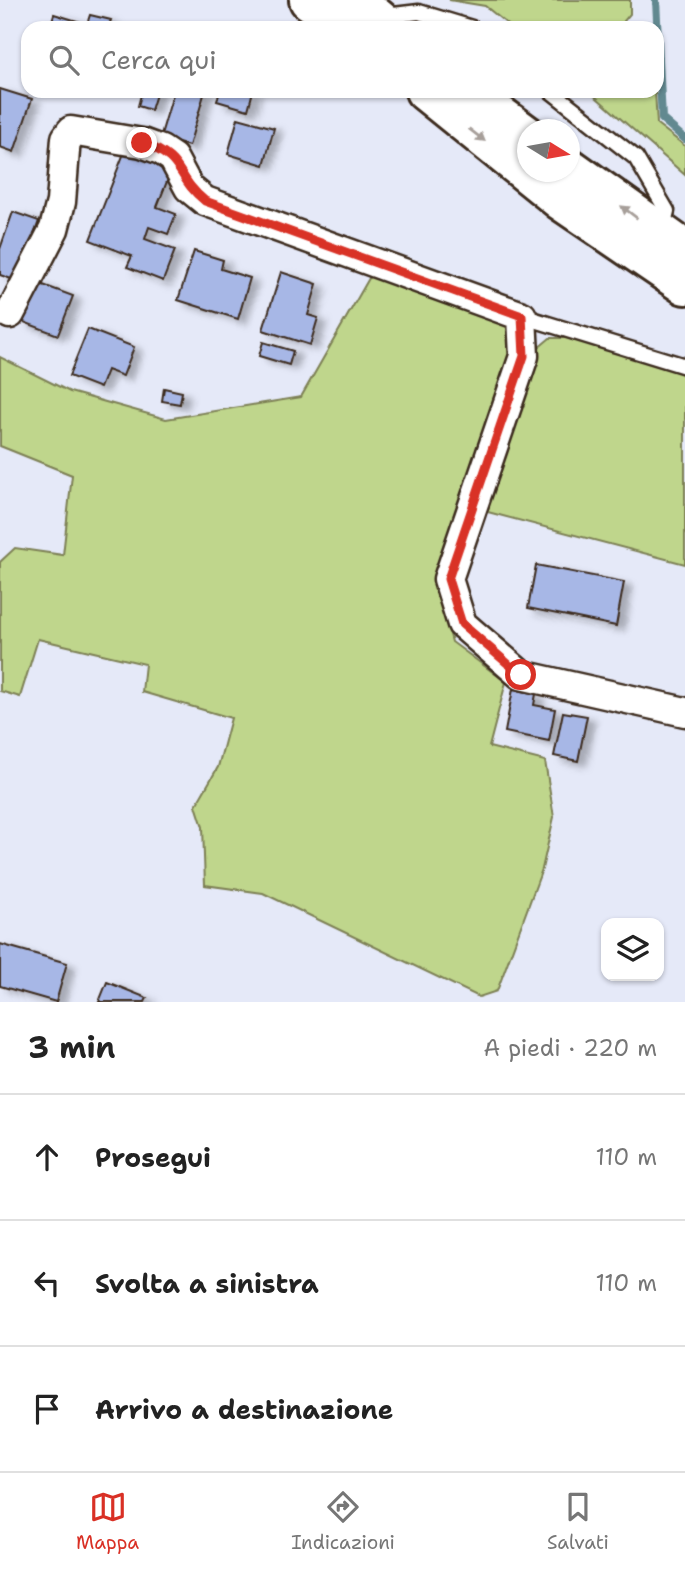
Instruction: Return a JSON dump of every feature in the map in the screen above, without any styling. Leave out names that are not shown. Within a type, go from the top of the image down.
[{"type":"main road","points":[[309,0],[368,18]]},
{"type":"main road","points":[[434,98],[560,200],[685,285]]},
{"type":"main road","points":[[476,98],[517,128]]},
{"type":"main road","points":[[580,176],[673,243]]},
{"type":"street","points":[[10,314],[54,229],[61,202],[66,138],[71,131],[142,143],[161,150],[173,158],[189,188],[205,201],[522,316],[524,356],[448,579],[462,624],[521,675],[685,712]]},
{"type":"lane","points":[[368,18],[419,12],[449,21]]},
{"type":"lane","points":[[560,98],[636,158],[667,211],[673,243]]},
{"type":"lane","points":[[522,316],[685,366]]},
{"type":"green space","points":[[449,0],[630,0],[630,14],[624,21],[503,21],[485,6]]},
{"type":"green space","points":[[597,98],[655,98],[657,124],[685,146],[685,175]]},
{"type":"green space","points":[[372,273],[505,317],[517,332],[436,582],[452,642],[506,682],[489,747],[545,761],[554,817],[542,869],[497,991],[479,997],[263,893],[205,885],[203,827],[196,805],[218,767],[231,718],[142,692],[145,664],[38,639],[20,697],[0,691],[0,562],[15,548],[63,555],[72,475],[0,446],[0,357],[70,392],[166,419],[301,397]]},
{"type":"green space","points":[[550,338],[571,338],[685,372],[685,564],[484,511],[538,348]]},
{"type":"building","points":[[54,14],[77,21],[52,21]]},
{"type":"building","points":[[90,15],[111,21],[88,21]]},
{"type":"building","points":[[0,89],[21,96],[21,98],[32,99],[14,152],[0,147]]},
{"type":"building","points":[[140,98],[155,98],[151,110],[138,106]]},
{"type":"building","points":[[172,98],[203,98],[189,146],[160,138]]},
{"type":"building","points":[[218,98],[251,98],[248,110],[217,101]]},
{"type":"building","points":[[238,118],[274,128],[264,165],[228,154]]},
{"type":"building","points":[[126,148],[173,166],[157,207],[176,214],[168,234],[149,227],[145,239],[175,250],[163,281],[127,267],[132,256],[90,240]]},
{"type":"building","points":[[13,212],[39,221],[17,281],[0,275],[0,249]]},
{"type":"building","points":[[194,251],[223,260],[221,269],[250,278],[238,319],[178,300]]},
{"type":"building","points":[[281,272],[317,284],[308,315],[318,318],[310,345],[263,330]]},
{"type":"building","points":[[35,282],[73,296],[58,335],[21,321]]},
{"type":"building","points":[[88,329],[134,347],[123,376],[107,370],[100,388],[69,376]]},
{"type":"building","points":[[263,342],[293,351],[289,365],[259,356]]},
{"type":"building","points":[[164,388],[182,392],[180,404],[162,401]]},
{"type":"building","points":[[536,565],[624,582],[616,626],[528,608]]},
{"type":"building","points":[[513,689],[536,694],[534,705],[555,709],[549,741],[505,732]]},
{"type":"building","points":[[563,712],[587,716],[578,761],[554,756]]},
{"type":"building","points":[[0,944],[67,963],[56,1002],[0,986]]},
{"type":"building","points":[[107,982],[147,998],[145,1002],[99,1002]]},
{"type":"waterway","points":[[656,0],[657,21]]},
{"type":"waterway","points":[[661,98],[662,119],[685,139]]},
{"type":"route","points":[[142,143],[173,158],[184,174],[189,188],[205,201],[522,316],[524,356],[448,579],[462,624],[521,675]]}]
